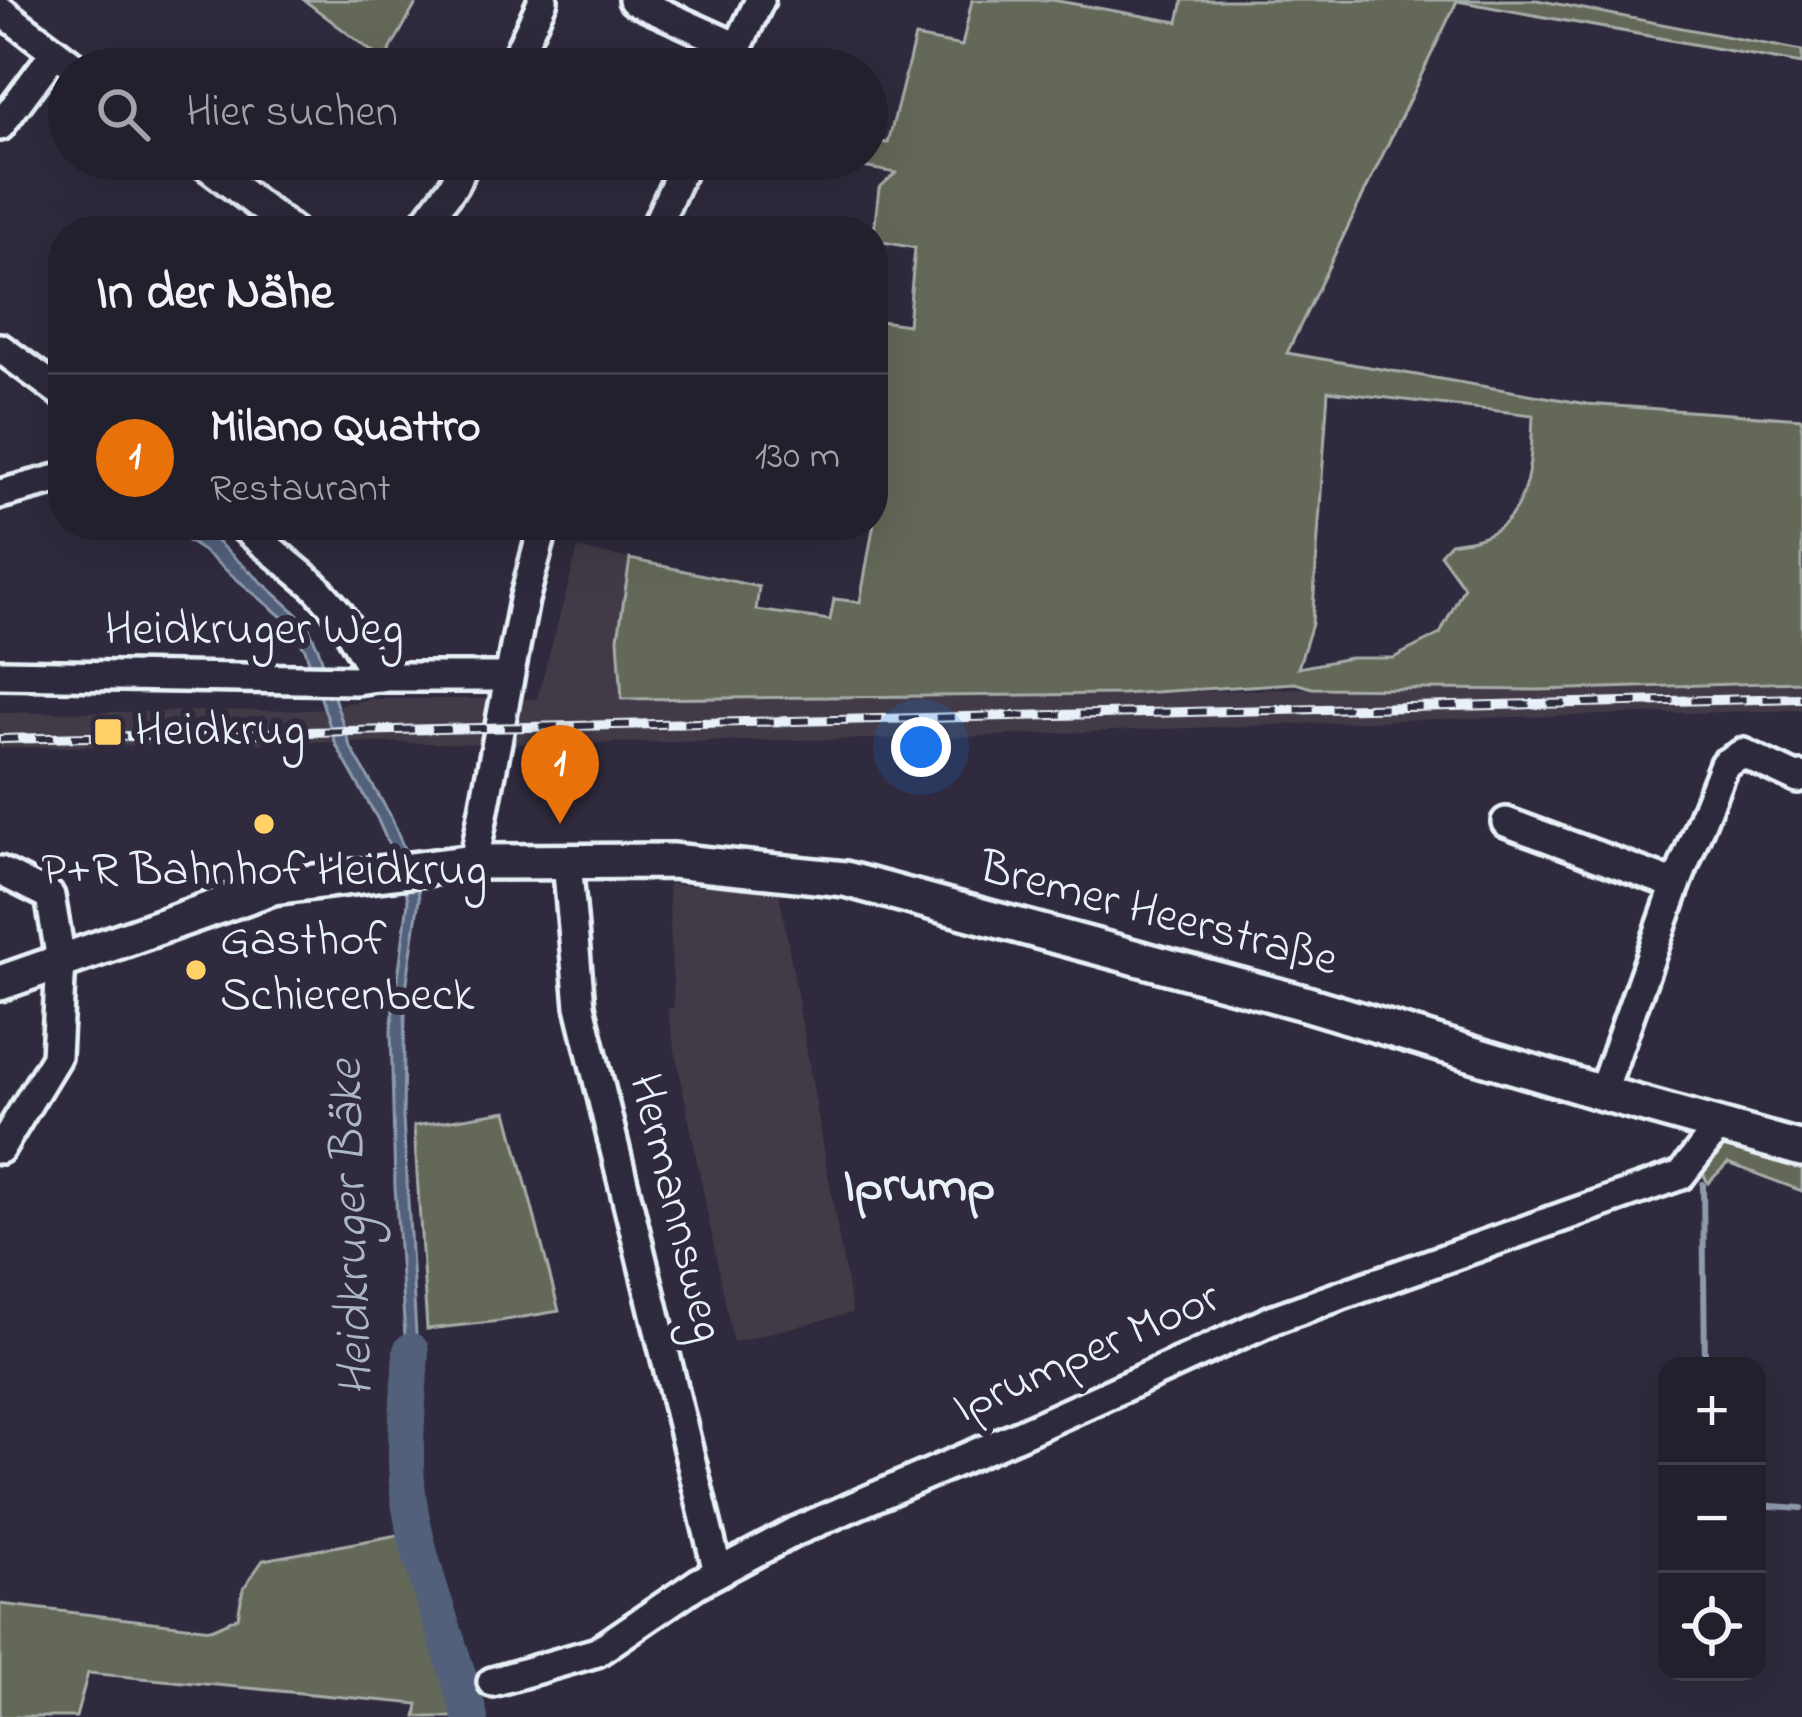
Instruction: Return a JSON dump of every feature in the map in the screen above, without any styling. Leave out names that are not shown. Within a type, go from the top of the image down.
[{"type":"main road","name":"Bremer Heerstraße","points":[[0,983],[273,886],[474,862],[672,861],[845,879],[1286,998],[1802,1149]]},
{"type":"street","points":[[521,48],[543,0]]},
{"type":"street","points":[[633,0],[715,48]]},
{"type":"street","points":[[737,48],[760,0]]},
{"type":"street","points":[[0,10],[51,48]]},
{"type":"street","points":[[0,126],[48,79]]},
{"type":"street","points":[[226,180],[273,216]]},
{"type":"street","points":[[430,216],[455,180]]},
{"type":"street","points":[[661,216],[677,180]]},
{"type":"street","points":[[0,348],[48,383]]},
{"type":"street","points":[[0,494],[48,481]]},
{"type":"street","points":[[259,540],[338,612],[366,679]]},
{"type":"street","points":[[474,862],[508,677],[540,540]]},
{"type":"street","name":"Heidkruger Weg","points":[[0,674],[508,677]]},
{"type":"street","points":[[1602,1093],[1724,764],[1743,753],[1802,777]]},
{"type":"street","points":[[1506,822],[1676,885]]},
{"type":"street","name":"Hermannsweg","points":[[567,861],[580,1006],[718,1572]]},
{"type":"street","points":[[0,871],[50,896],[61,961],[56,1057],[0,1150]]},
{"type":"street","name":"Iprumper Moor","points":[[492,1682],[596,1652],[718,1572],[794,1532],[1274,1319],[1681,1175],[1720,1125]]},
{"type":"shaded area","points":[[578,549],[630,559],[618,638],[623,698],[1802,684],[1802,710],[932,738],[0,748],[0,713],[312,710],[370,699],[537,699]]},
{"type":"shaded area","points":[[668,884],[779,891],[852,1313],[733,1342],[667,1009],[674,1007]]},
{"type":"green space","points":[[304,0],[418,0],[391,48],[367,48]]},
{"type":"green space","points":[[972,0],[1052,0],[1178,22],[1183,0],[1537,0],[1802,51],[1802,64],[1457,1],[1287,353],[1587,404],[1802,419],[1802,682],[1539,690],[1312,688],[1295,683],[1122,694],[622,699],[618,638],[630,559],[759,587],[756,610],[830,620],[834,599],[860,602],[871,540],[888,540],[888,322],[908,325],[915,248],[888,243],[888,216],[876,216],[879,188],[896,173],[888,172],[888,143],[915,37],[962,46]],"holes":[[[1328,391],[1533,415],[1525,488],[1509,519],[1478,538],[1450,543],[1440,554],[1464,587],[1440,634],[1393,658],[1350,658],[1298,668],[1312,624]]]},
{"type":"green space","points":[[507,1111],[559,1311],[427,1329],[414,1126]]},
{"type":"green space","points":[[1732,1139],[1802,1161],[1802,1191],[1728,1163],[1708,1183],[1701,1169]]},
{"type":"green space","points":[[398,1535],[466,1717],[416,1717],[418,1704],[88,1673],[76,1717],[0,1717],[0,1604],[211,1629],[238,1617],[243,1589],[263,1560]]},
{"type":"water","points":[[186,540],[215,540],[306,622],[350,746],[390,815],[417,880],[404,1049],[403,1118],[416,1333],[409,1396],[395,1187],[391,1030],[408,902],[405,882],[377,818],[336,745],[305,649],[287,621]]},
{"type":"waterway","points":[[1703,1184],[1705,1357]]},
{"type":"waterway","name":"Heidkruger Bäke","points":[[411,1351],[406,1445],[409,1501],[470,1717]]},
{"type":"waterway","points":[[1766,1506],[1802,1508]]},
{"type":"railway","points":[[0,739],[1802,698]]},
{"type":"place","name":"Heidkrug","points":[[108,732]]},
{"type":"place","name":"P+R Bahnhof Heidkrug","points":[[264,824]]},
{"type":"place","name":"Milano Quattro","points":[[560,824]]},
{"type":"place","name":"Gasthof Schierenbeck","points":[[196,970]]},
{"type":"district","name":"Iprump","points":[[919,1187]]}]
